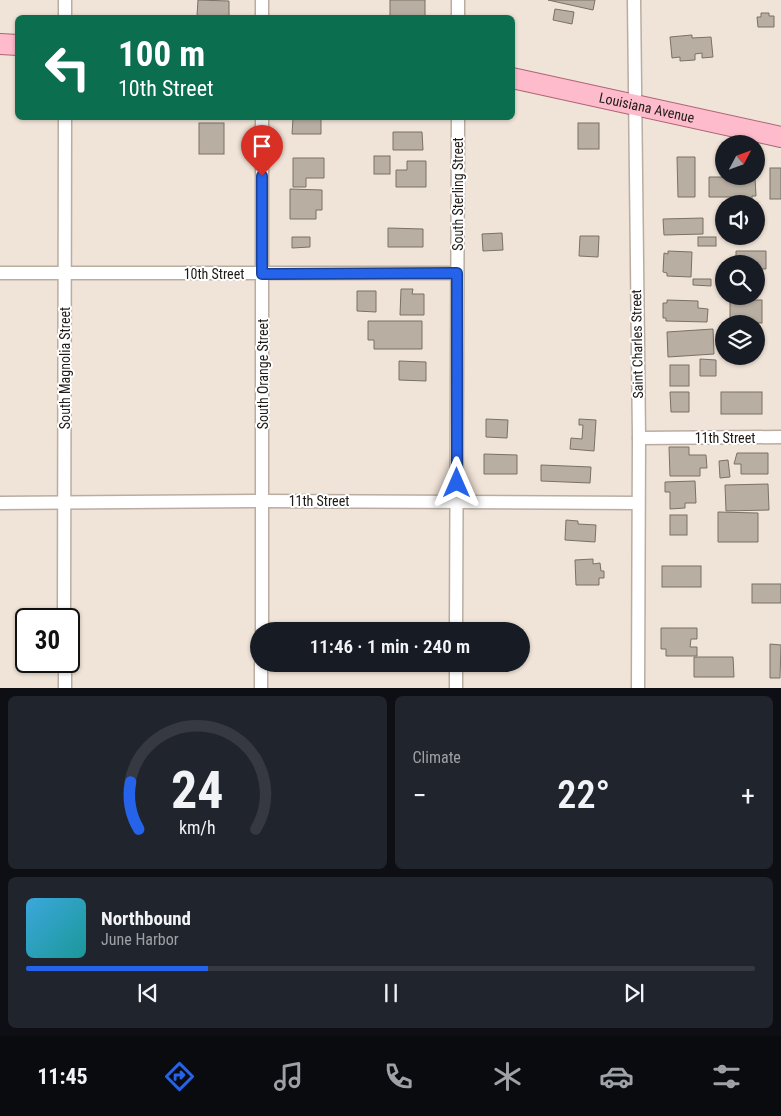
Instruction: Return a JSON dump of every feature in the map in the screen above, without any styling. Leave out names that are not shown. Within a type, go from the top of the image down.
[{"type":"main road","points":[[0,44],[15,45]]},
{"type":"main road","name":"Louisiana Avenue","points":[[515,79],[781,137]]},
{"type":"street","points":[[65,0],[65,15]]},
{"type":"street","points":[[262,0],[262,15]]},
{"type":"street","points":[[458,0],[458,15]]},
{"type":"street","name":"Saint Charles Street","points":[[634,0],[639,438],[638,688]]},
{"type":"street","name":"South Magnolia Street","points":[[64,608],[65,120]]},
{"type":"street","name":"South Orange Street","points":[[262,120],[262,622]]},
{"type":"street","name":"South Sterling Street","points":[[456,622],[458,120]]},
{"type":"street","name":"10th Street","points":[[0,273],[65,275],[457,273]]},
{"type":"street","name":"11th Street","points":[[639,438],[781,437]]},
{"type":"street","name":"11th Street","points":[[0,503],[263,501],[638,503]]},
{"type":"street","points":[[261,672],[261,688]]},
{"type":"street","points":[[456,672],[456,688]]},
{"type":"street","points":[[65,673],[65,688]]},
{"type":"building","points":[[198,0],[229,1],[229,15],[197,15]]},
{"type":"building","points":[[390,0],[425,0],[425,15],[390,15]]},
{"type":"building","points":[[548,0],[595,0],[593,10]]},
{"type":"building","points":[[555,9],[574,12],[572,24],[553,20]]},
{"type":"building","points":[[761,13],[769,13],[769,16],[774,16],[774,27],[758,27],[757,17],[761,17]]},
{"type":"building","points":[[692,35],[692,38],[711,37],[713,57],[702,58],[702,53],[695,54],[695,60],[680,61],[680,57],[672,58],[670,37]]},
{"type":"building","points":[[293,120],[321,120],[321,134],[292,134]]},
{"type":"building","points":[[199,123],[224,123],[224,154],[199,154]]},
{"type":"building","points":[[578,123],[599,123],[599,149],[578,149]]},
{"type":"building","points":[[393,132],[422,132],[423,150],[393,150]]},
{"type":"building","points":[[374,156],[390,156],[390,174],[374,174]]},
{"type":"building","points":[[677,157],[695,157],[695,197],[678,197]]},
{"type":"building","points":[[293,158],[324,158],[324,178],[306,178],[306,187],[293,187]]},
{"type":"building","points":[[407,161],[426,161],[426,187],[396,187],[396,170],[407,170]]},
{"type":"building","points":[[770,168],[781,168],[781,199],[770,199]]},
{"type":"building","points":[[709,177],[715,177],[715,185],[755,185],[756,195],[715,195],[715,197],[709,197]]},
{"type":"building","points":[[290,189],[322,190],[322,210],[316,210],[316,219],[290,219]]},
{"type":"building","points":[[703,218],[703,234],[664,235],[663,219]]},
{"type":"building","points":[[388,228],[423,229],[423,247],[388,247]]},
{"type":"building","points":[[502,233],[503,250],[483,251],[482,234]]},
{"type":"building","points":[[580,236],[599,236],[598,257],[579,256]]},
{"type":"building","points":[[292,237],[310,237],[310,247],[292,248]]},
{"type":"building","points":[[698,237],[715,237],[716,246],[698,246]]},
{"type":"building","points":[[668,251],[692,252],[691,277],[667,276],[667,273],[663,272],[664,253],[668,254]]},
{"type":"building","points":[[736,251],[766,251],[766,269],[765,255],[736,255]]},
{"type":"building","points":[[693,279],[711,279],[711,286],[693,285]]},
{"type":"building","points":[[401,289],[413,289],[412,294],[424,294],[424,315],[400,315]]},
{"type":"building","points":[[357,291],[376,291],[376,312],[357,311]]},
{"type":"building","points":[[667,300],[698,301],[698,308],[708,309],[707,322],[666,321],[666,318],[663,318],[663,303],[667,303]]},
{"type":"building","points":[[730,305],[762,305],[762,315],[730,315]]},
{"type":"building","points":[[368,321],[422,321],[422,349],[374,349],[374,340],[368,340]]},
{"type":"building","points":[[713,329],[714,354],[668,357],[667,332]]},
{"type":"building","points":[[700,359],[715,360],[716,376],[700,376]]},
{"type":"building","points":[[399,361],[426,362],[426,381],[399,380]]},
{"type":"building","points":[[670,365],[689,365],[689,386],[670,386]]},
{"type":"building","points":[[670,392],[689,392],[689,412],[671,412]]},
{"type":"building","points":[[721,392],[762,392],[762,414],[721,414]]},
{"type":"building","points":[[486,419],[508,420],[507,438],[486,437]]},
{"type":"building","points":[[579,419],[596,420],[594,451],[570,449],[571,438],[582,439],[583,425],[579,425]]},
{"type":"building","points":[[669,447],[689,447],[689,455],[706,455],[707,468],[700,468],[700,476],[670,476]]},
{"type":"building","points":[[737,453],[768,453],[768,474],[741,474],[741,464],[734,464]]},
{"type":"building","points":[[484,454],[517,455],[517,474],[484,474]]},
{"type":"building","points":[[728,460],[730,477],[720,478],[719,461]]},
{"type":"building","points":[[541,465],[591,467],[590,483],[541,481]]},
{"type":"building","points":[[695,481],[696,503],[685,503],[685,508],[670,509],[670,492],[665,492],[665,482]]},
{"type":"building","points":[[768,484],[769,510],[726,511],[725,485]]},
{"type":"building","points":[[718,512],[758,513],[758,542],[718,542]]},
{"type":"building","points":[[670,515],[687,515],[687,535],[670,535]]},
{"type":"building","points":[[566,520],[578,521],[578,524],[596,525],[595,542],[565,540]]},
{"type":"building","points":[[593,559],[593,564],[600,563],[601,571],[604,571],[604,578],[599,578],[599,585],[576,585],[575,560]]},
{"type":"building","points":[[662,566],[701,566],[701,587],[662,587]]},
{"type":"building","points":[[752,584],[781,584],[781,603],[752,603]]},
{"type":"building","points":[[661,628],[697,628],[697,639],[691,639],[690,647],[697,647],[697,656],[666,656],[666,649],[661,649]]},
{"type":"building","points":[[770,644],[781,645],[780,678],[770,678]]},
{"type":"building","points":[[694,657],[733,657],[734,677],[694,677]]},
{"type":"route","points":[[262,176],[262,274],[457,273],[457,483]]}]
